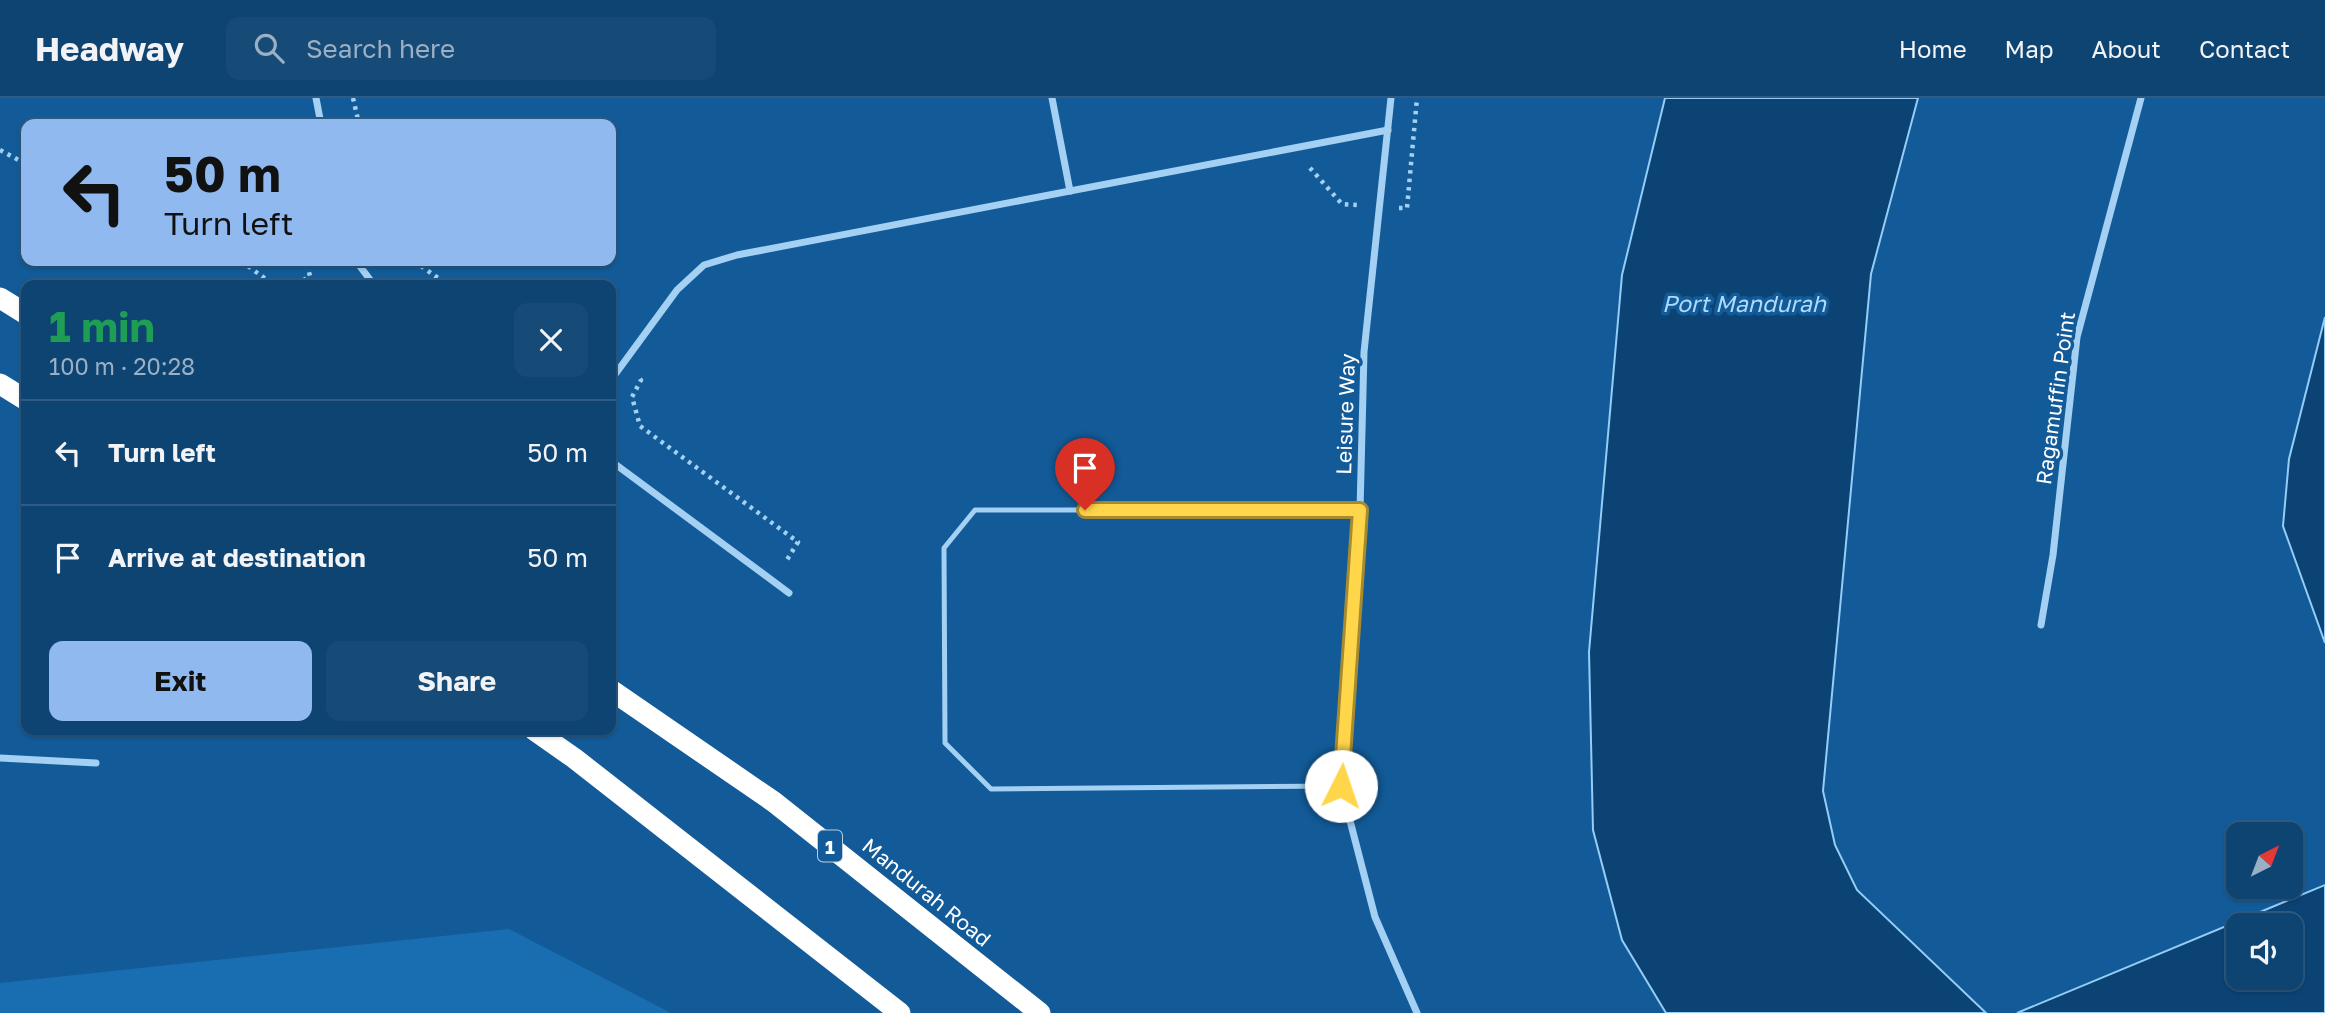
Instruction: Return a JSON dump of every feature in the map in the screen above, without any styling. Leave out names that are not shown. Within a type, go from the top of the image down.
[{"type":"highway","points":[[0,298],[21,311]]},
{"type":"highway","points":[[0,384],[21,397]]},
{"type":"highway","name":"Mandurah Road","points":[[616,694],[774,802],[1040,1013]]},
{"type":"highway","points":[[541,735],[900,1013]]},
{"type":"street","points":[[316,98],[320,119]]},
{"type":"street","points":[[1052,98],[1070,191]]},
{"type":"street","name":"Leisure Way","points":[[1391,98],[1364,352],[1360,510],[1341,786],[1375,917],[1417,1013]]},
{"type":"street","name":"Ragamuffin Point","points":[[2042,625],[2053,555],[2077,337],[2141,98]]},
{"type":"street","points":[[616,374],[677,290],[704,265],[737,255],[1388,130]]},
{"type":"street","points":[[616,465],[789,593]]},
{"type":"street","points":[[0,758],[96,763]]},
{"type":"lane","points":[[1341,786],[992,789],[945,743],[944,548],[975,510],[1360,510]]},
{"type":"path","points":[[353,98],[358,119]]},
{"type":"path","points":[[1308,166],[1342,204],[1407,208],[1417,98]]},
{"type":"path","points":[[0,150],[21,161]]},
{"type":"path","points":[[248,266],[267,280]]},
{"type":"path","points":[[304,280],[310,276],[307,266]]},
{"type":"path","points":[[421,266],[441,280]]},
{"type":"path","points":[[622,366],[641,380]]},
{"type":"path","points":[[649,370],[632,397],[640,426],[798,542],[774,582]]},
{"type":"shaded area","points":[[509,929],[671,1013],[0,1013],[0,983]]},
{"type":"water","name":"Port Mandurah","points":[[1665,98],[1918,98],[1871,274],[1823,791],[1835,845],[1857,890],[1986,1013],[1666,1013],[1622,940],[1593,830],[1589,652],[1622,275]]},
{"type":"water","points":[[2325,317],[2325,643],[2283,526],[2289,459]]},
{"type":"water","points":[[2325,885],[2325,1013],[2017,1013],[2226,926],[2226,990],[2303,990],[2303,913],[2258,913],[2289,900],[2303,900],[2303,894]]},
{"type":"route","points":[[1085,510],[1360,510],[1341,786]]}]
